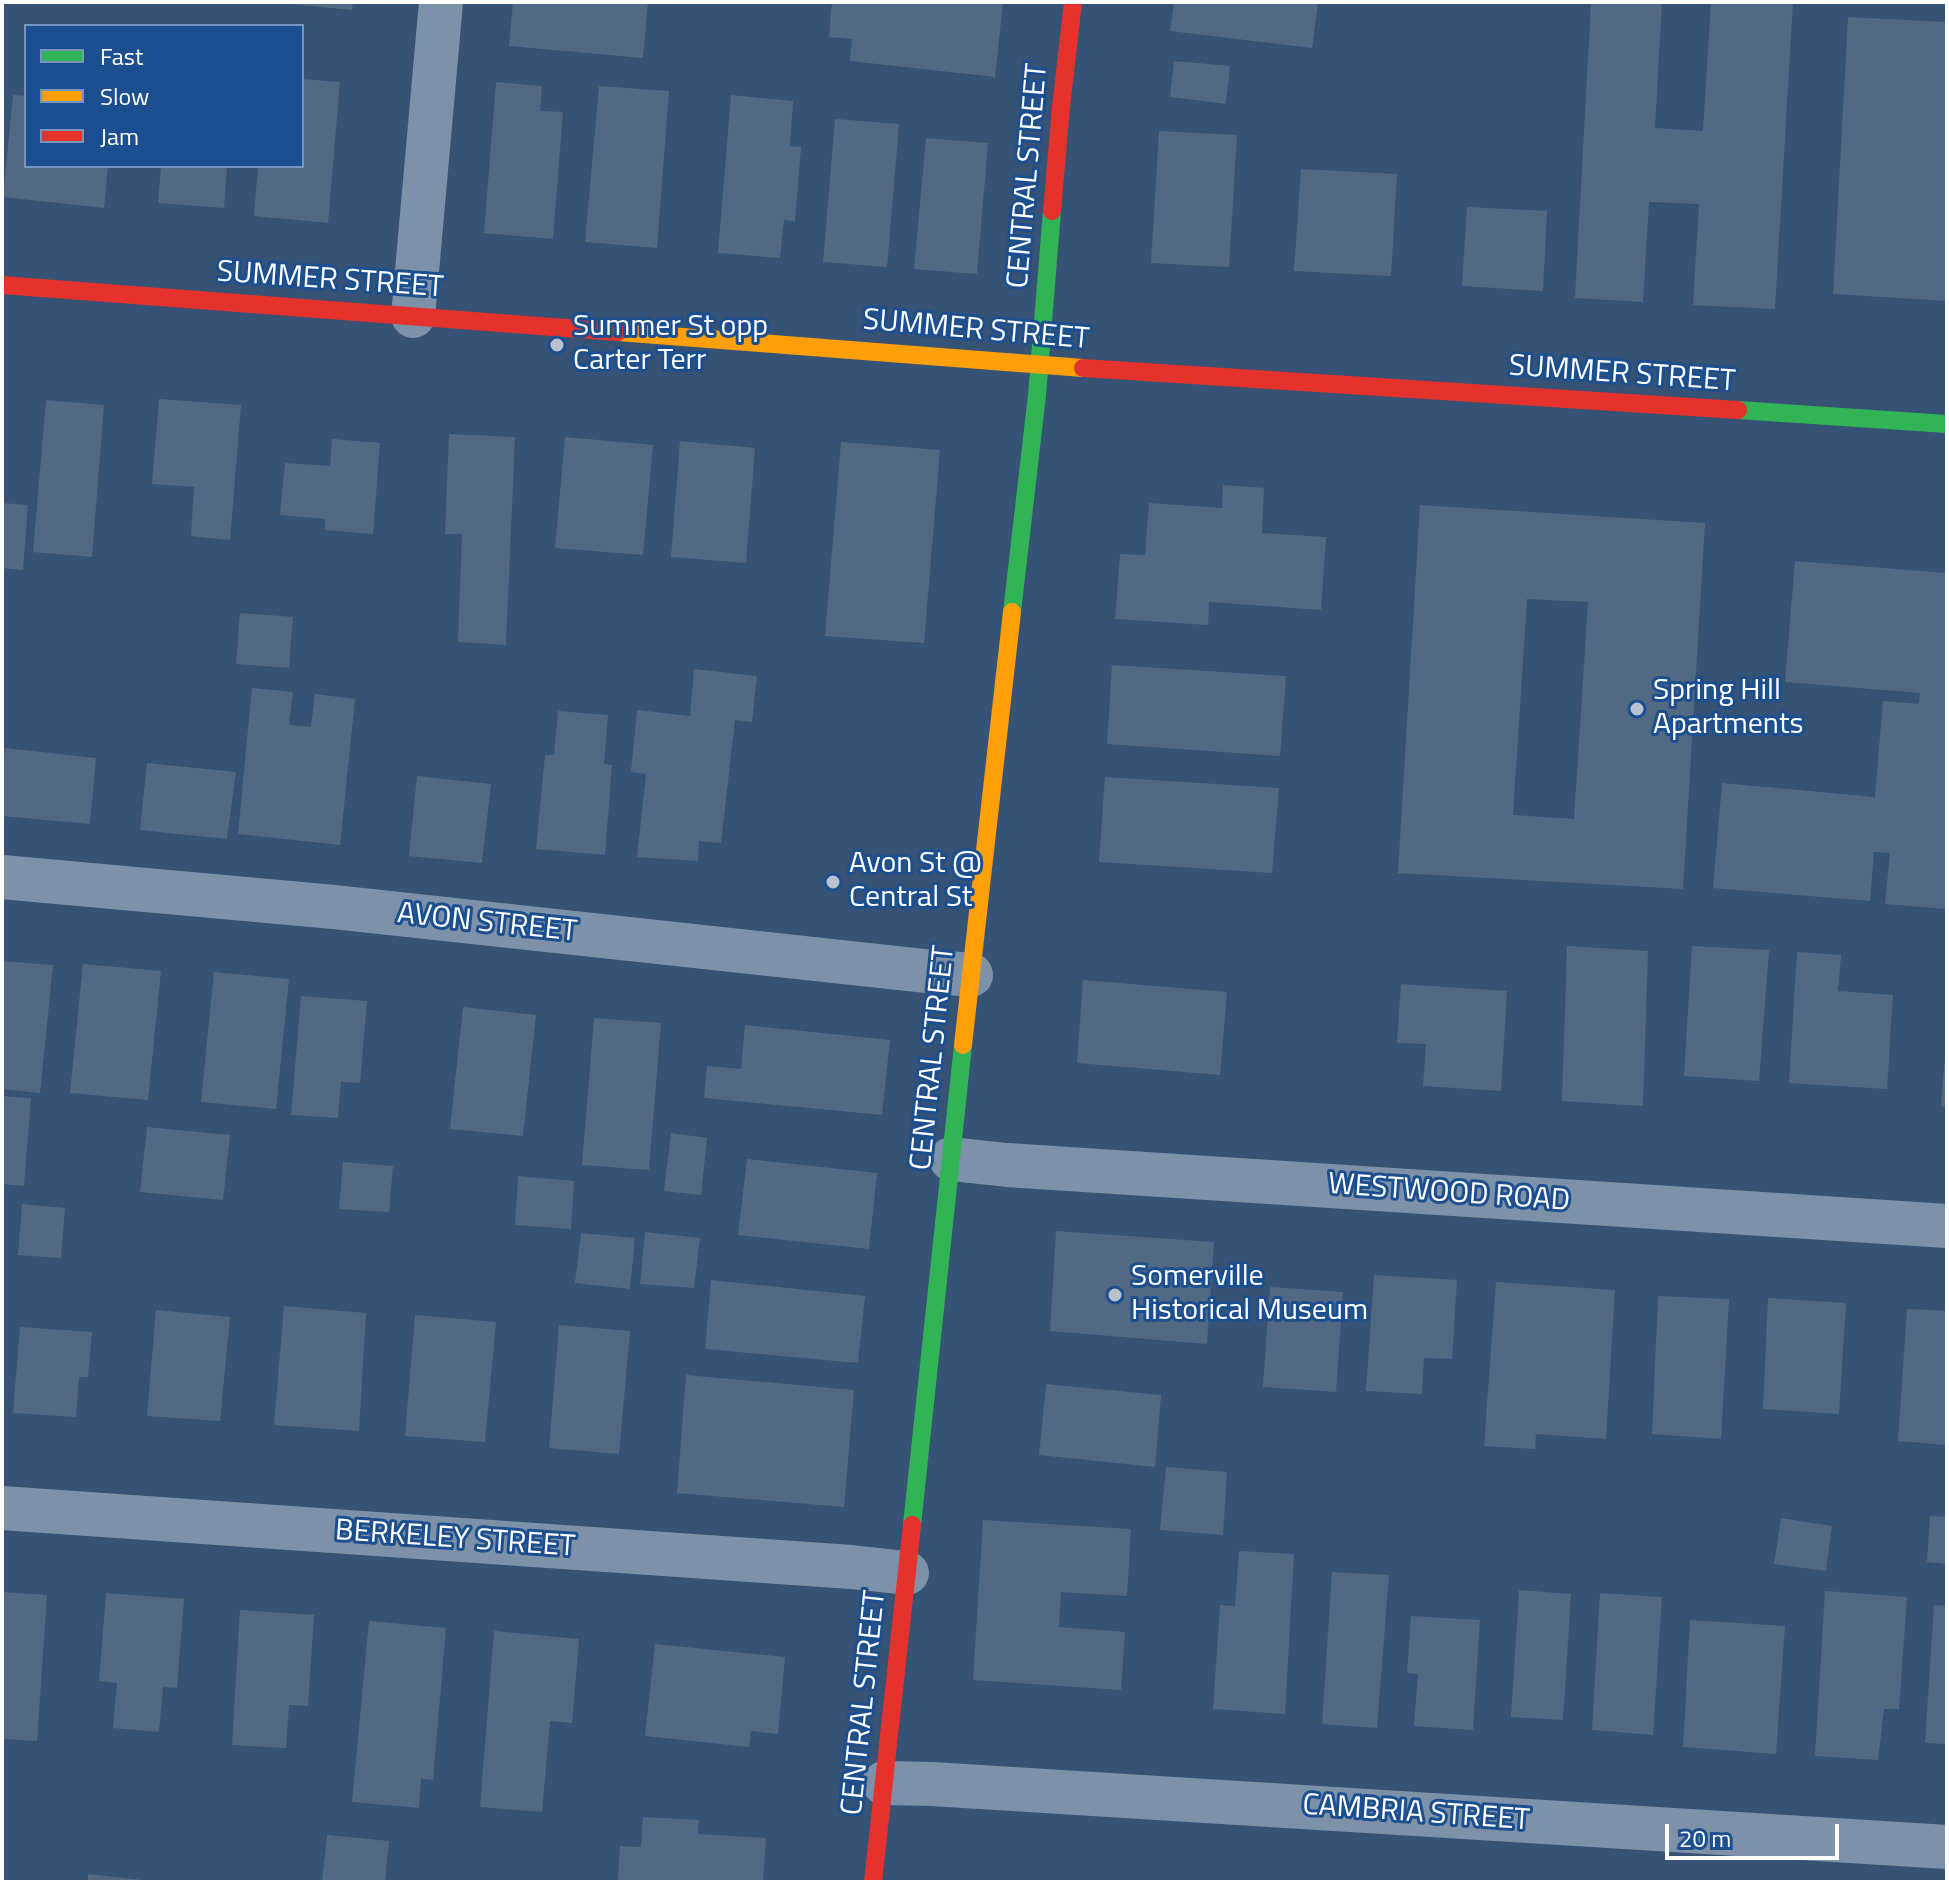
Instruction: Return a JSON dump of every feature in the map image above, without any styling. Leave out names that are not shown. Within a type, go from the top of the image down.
[{"type":"main road","name":"CENTRAL STREET","points":[[873,1882],[1040,365],[1061,107],[1073,2]]},
{"type":"main road","name":"SUMMER STREET","points":[[2,285],[1040,365],[1947,424]]},
{"type":"street","points":[[413,316],[441,2]]},
{"type":"street","name":"AVON STREET","points":[[2,877],[334,907],[971,975]]},
{"type":"street","name":"WESTWOOD ROAD","points":[[951,1159],[1947,1226]]},
{"type":"street","name":"BERKELEY STREET","points":[[2,1508],[907,1573]]},
{"type":"street","name":"CAMBRIA STREET","points":[[884,1783],[1947,1847]]},
{"type":"building","points":[[290,2],[353,2],[352,10]]},
{"type":"building","points":[[513,2],[648,2],[643,58],[509,46]]},
{"type":"building","points":[[832,2],[1003,2],[995,77],[850,61],[852,39],[829,37]]},
{"type":"building","points":[[1174,2],[1318,3],[1312,48],[1170,31]]},
{"type":"building","points":[[1591,2],[1662,2],[1655,128],[1703,131],[1711,2],[1793,2],[1775,309],[1693,305],[1699,204],[1649,202],[1643,302],[1575,298]]},
{"type":"building","points":[[1848,17],[1947,22],[1947,301],[1833,294]]},
{"type":"building","points":[[1174,61],[1230,66],[1226,104],[1170,97]]},
{"type":"building","points":[[304,79],[340,82],[328,223],[254,216],[258,168],[304,168]]},
{"type":"building","points":[[496,82],[542,86],[540,111],[563,112],[553,239],[484,233]]},
{"type":"building","points":[[599,86],[669,91],[657,248],[585,242]]},
{"type":"building","points":[[13,95],[24,96],[24,168],[108,168],[104,208],[3,197]]},
{"type":"building","points":[[731,95],[793,101],[790,146],[801,147],[795,221],[784,220],[780,258],[718,253]]},
{"type":"building","points":[[835,119],[899,124],[887,267],[823,262]]},
{"type":"building","points":[[1159,131],[1237,135],[1229,267],[1151,263]]},
{"type":"building","points":[[926,138],[988,143],[977,274],[914,269]]},
{"type":"building","points":[[161,168],[227,168],[224,208],[158,203]]},
{"type":"building","points":[[1301,169],[1397,174],[1391,276],[1294,271]]},
{"type":"building","points":[[1467,207],[1547,211],[1543,291],[1462,286]]},
{"type":"building","points":[[159,399],[241,405],[230,540],[191,536],[194,487],[152,484]]},
{"type":"building","points":[[46,400],[104,405],[92,557],[33,552]]},
{"type":"building","points":[[449,434],[515,437],[506,645],[458,642],[462,534],[445,534]]},
{"type":"building","points":[[565,437],[653,445],[643,555],[555,548]]},
{"type":"building","points":[[332,439],[380,443],[373,534],[325,530],[325,519],[280,515],[285,463],[330,466]]},
{"type":"building","points":[[680,441],[755,448],[746,563],[671,557]]},
{"type":"building","points":[[841,442],[940,450],[924,643],[825,636]]},
{"type":"building","points":[[1223,485],[1264,488],[1262,533],[1326,537],[1321,610],[1209,602],[1208,625],[1115,619],[1120,554],[1145,555],[1149,503],[1222,508]]},
{"type":"building","points":[[2,503],[28,505],[23,570],[2,568]]},
{"type":"building","name":"Spring Hill Apartments","points":[[1420,505],[1705,523],[1683,889],[1398,873]],"holes":[[[1527,599],[1588,602],[1574,819],[1513,815]]]},
{"type":"building","points":[[1795,561],[1947,573],[1947,909],[1885,904],[1890,853],[1874,852],[1870,901],[1713,888],[1722,783],[1875,797],[1883,701],[1919,704],[1920,693],[1785,682]]},
{"type":"building","points":[[240,613],[293,617],[289,668],[236,664]]},
{"type":"building","points":[[1112,665],[1286,676],[1280,756],[1107,744]]},
{"type":"building","points":[[694,669],[757,676],[752,722],[735,720],[721,843],[699,841],[698,861],[637,857],[646,774],[631,772],[637,710],[690,716]]},
{"type":"building","points":[[252,688],[293,692],[289,725],[311,727],[315,694],[355,699],[340,845],[238,834]]},
{"type":"building","points":[[558,711],[608,715],[604,764],[612,765],[605,855],[536,849],[545,755],[554,755]]},
{"type":"building","points":[[5,748],[96,758],[90,824],[2,816]]},
{"type":"building","points":[[147,763],[236,772],[227,839],[140,830]]},
{"type":"building","points":[[417,776],[491,784],[482,863],[409,856]]},
{"type":"building","points":[[1105,777],[1279,788],[1272,873],[1099,862]]},
{"type":"building","points":[[1567,946],[1648,951],[1643,1106],[1562,1101]]},
{"type":"building","points":[[1692,946],[1769,950],[1759,1081],[1684,1076]]},
{"type":"building","points":[[1797,952],[1841,955],[1838,991],[1893,995],[1887,1089],[1789,1083]]},
{"type":"building","points":[[2,961],[53,965],[40,1093],[2,1089]]},
{"type":"building","points":[[83,964],[161,971],[148,1100],[70,1093]]},
{"type":"building","points":[[214,972],[289,979],[276,1109],[201,1102]]},
{"type":"building","points":[[1083,980],[1227,992],[1220,1075],[1077,1063]]},
{"type":"building","points":[[1401,984],[1507,991],[1501,1091],[1423,1086],[1426,1044],[1397,1043]]},
{"type":"building","points":[[301,996],[367,1001],[360,1083],[341,1082],[338,1118],[291,1115]]},
{"type":"building","points":[[463,1007],[536,1015],[523,1136],[450,1129]]},
{"type":"building","points":[[594,1018],[661,1023],[649,1170],[582,1165]]},
{"type":"building","points":[[745,1025],[890,1040],[882,1115],[704,1098],[707,1066],[741,1069]]},
{"type":"building","points":[[1947,1056],[1947,1107],[1941,1106]]},
{"type":"building","points":[[2,1096],[31,1098],[24,1186],[2,1184]]},
{"type":"building","points":[[147,1127],[230,1135],[223,1200],[140,1192]]},
{"type":"building","points":[[671,1133],[707,1138],[701,1195],[664,1191]]},
{"type":"building","points":[[747,1159],[877,1173],[869,1249],[738,1235]]},
{"type":"building","points":[[343,1162],[393,1166],[389,1212],[339,1209]]},
{"type":"building","points":[[518,1176],[574,1181],[571,1229],[515,1225]]},
{"type":"building","points":[[22,1204],[65,1208],[61,1258],[18,1255]]},
{"type":"building","points":[[1056,1231],[1214,1242],[1207,1344],[1050,1331]]},
{"type":"building","points":[[645,1232],[700,1238],[694,1288],[640,1284]]},
{"type":"building","points":[[581,1233],[635,1238],[630,1289],[575,1283]]},
{"type":"building","points":[[1374,1275],[1457,1280],[1452,1359],[1424,1358],[1422,1394],[1366,1391]]},
{"type":"building","points":[[711,1280],[865,1296],[858,1363],[705,1349]]},
{"type":"building","points":[[1496,1282],[1615,1290],[1606,1439],[1536,1434],[1535,1449],[1484,1446]]},
{"type":"building","points":[[1270,1287],[1343,1292],[1336,1392],[1263,1387]]},
{"type":"building","points":[[1658,1296],[1729,1299],[1721,1439],[1652,1434]]},
{"type":"building","points":[[1768,1298],[1846,1303],[1839,1414],[1763,1409]]},
{"type":"building","points":[[284,1306],[366,1313],[359,1431],[274,1425]]},
{"type":"building","points":[[1907,1309],[1947,1311],[1947,1445],[1898,1441]]},
{"type":"building","points":[[156,1310],[230,1317],[220,1421],[147,1416]]},
{"type":"building","points":[[415,1315],[496,1322],[485,1442],[405,1436]]},
{"type":"building","points":[[559,1325],[630,1331],[619,1454],[549,1448]]},
{"type":"building","points":[[20,1327],[92,1332],[88,1377],[79,1377],[76,1417],[13,1413]]},
{"type":"building","points":[[686,1375],[854,1390],[844,1507],[677,1493]]},
{"type":"building","points":[[1046,1384],[1161,1395],[1155,1467],[1039,1455]]},
{"type":"building","points":[[1166,1467],[1227,1472],[1223,1535],[1160,1530]]},
{"type":"building","points":[[1930,1516],[1947,1517],[1947,1564],[1927,1562]]},
{"type":"building","points":[[1781,1518],[1832,1526],[1826,1571],[1774,1564]]},
{"type":"building","points":[[983,1520],[1131,1529],[1127,1596],[1061,1592],[1059,1627],[1125,1632],[1121,1690],[973,1680]]},
{"type":"building","points":[[1239,1551],[1294,1554],[1285,1714],[1213,1709],[1220,1605],[1235,1606]]},
{"type":"building","points":[[1332,1572],[1389,1575],[1377,1728],[1322,1724]]},
{"type":"building","points":[[1519,1590],[1571,1594],[1563,1720],[1511,1717]]},
{"type":"building","points":[[1825,1591],[1907,1597],[1899,1709],[1884,1709],[1878,1760],[1815,1756]]},
{"type":"building","points":[[2,1592],[47,1595],[37,1741],[2,1739]]},
{"type":"building","points":[[106,1593],[184,1599],[177,1688],[163,1687],[159,1732],[113,1728],[117,1683],[99,1681]]},
{"type":"building","points":[[1600,1593],[1662,1597],[1653,1735],[1592,1730]]},
{"type":"building","points":[[1934,1605],[1947,1606],[1947,1744],[1925,1743]]},
{"type":"building","points":[[240,1610],[314,1615],[308,1706],[289,1705],[286,1748],[232,1745]]},
{"type":"building","points":[[1411,1616],[1480,1620],[1473,1730],[1414,1726],[1418,1674],[1407,1673]]},
{"type":"building","points":[[1690,1620],[1785,1626],[1776,1754],[1683,1747]]},
{"type":"building","points":[[369,1621],[446,1628],[433,1780],[421,1779],[419,1808],[352,1802]]},
{"type":"building","points":[[494,1631],[579,1639],[572,1723],[550,1721],[542,1812],[480,1807]]},
{"type":"building","points":[[655,1644],[785,1657],[778,1734],[751,1731],[749,1747],[645,1736]]},
{"type":"building","points":[[643,1817],[699,1820],[698,1834],[766,1838],[763,1882],[618,1882],[620,1846],[641,1847]]},
{"type":"building","points":[[327,1835],[389,1841],[385,1882],[322,1882]]},
{"type":"building","points":[[88,1874],[142,1880],[142,1882],[88,1882]]},
{"type":"traffic: fast","points":[[1012,612],[1037,395],[1052,211]]},
{"type":"traffic: fast","points":[[1738,410],[1947,424]]},
{"type":"traffic: fast","points":[[912,1525],[963,1045]]},
{"type":"traffic: slow","points":[[618,332],[1083,368]]},
{"type":"traffic: slow","points":[[963,1045],[1012,612]]},
{"type":"traffic: jam","points":[[1052,211],[1073,2]]},
{"type":"traffic: jam","points":[[2,285],[618,332]]},
{"type":"traffic: jam","points":[[1083,368],[1738,410]]},
{"type":"traffic: jam","points":[[873,1882],[912,1525]]},
{"type":"place","name":"Summer St opp Carter Terr","points":[[557,345]]},
{"type":"place","name":"Spring Hill Apartments","points":[[1637,709]]},
{"type":"place","name":"Avon St @ Central St","points":[[833,882]]},
{"type":"place","name":"Somerville Historical Museum","points":[[1115,1295]]}]
